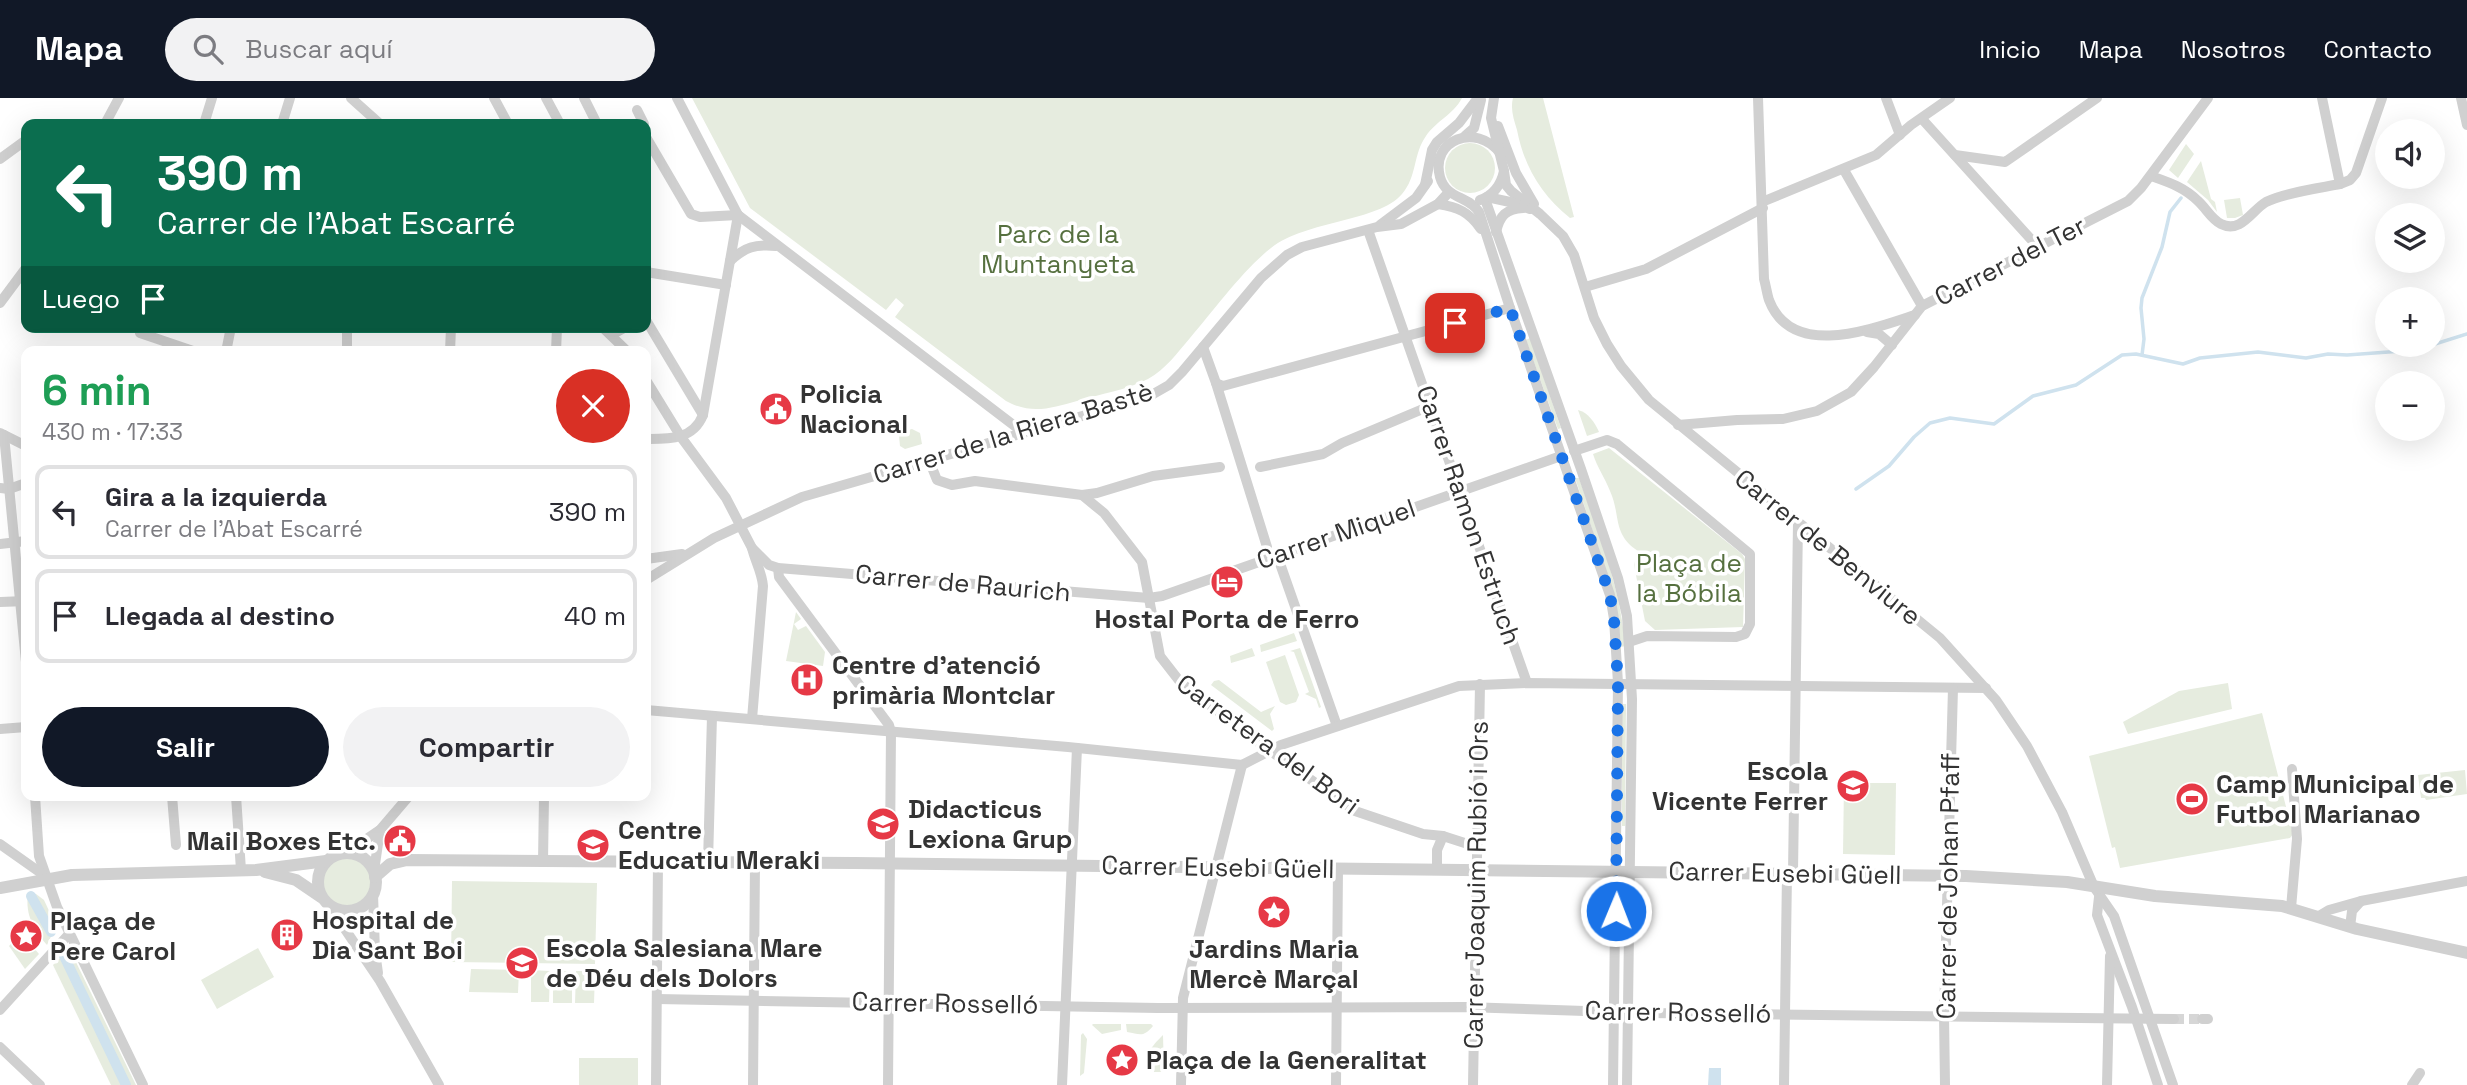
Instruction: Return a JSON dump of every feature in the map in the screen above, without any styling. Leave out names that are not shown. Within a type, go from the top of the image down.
[{"type":"street","points":[[108,119],[119,98]]},
{"type":"street","points":[[206,119],[212,98]]},
{"type":"street","points":[[284,119],[290,98]]},
{"type":"street","points":[[494,98],[505,119]]},
{"type":"street","points":[[546,98],[557,119]]},
{"type":"street","points":[[584,98],[594,119]]},
{"type":"street","points":[[677,98],[738,215],[1024,433]]},
{"type":"street","points":[[1480,98],[1474,128],[1448,145],[1440,161],[1440,178],[1449,192],[1479,212],[1492,235],[1574,451],[1623,597],[1631,684],[1628,1085]]},
{"type":"street","points":[[1425,185],[1432,150],[1437,142],[1459,123],[1480,98]]},
{"type":"street","points":[[1466,201],[1486,198],[1499,186],[1504,171],[1491,118],[1495,98]]},
{"type":"street","points":[[1495,98],[1497,124],[1516,173],[1540,214]]},
{"type":"street","points":[[1758,98],[1765,279],[1769,300],[1779,317],[1812,335],[1832,336],[1863,332],[1915,315]]},
{"type":"street","points":[[1886,98],[1900,135]]},
{"type":"street","points":[[1585,287],[1646,268],[1805,183],[1844,170],[1876,155],[1950,98]]},
{"type":"street","points":[[1955,155],[2005,162],[2097,98]]},
{"type":"street","name":"Carrer del Ter","points":[[1678,425],[1783,419],[1817,411],[1851,392],[1923,306],[2128,201],[2151,176],[2208,98]]},
{"type":"street","points":[[2322,98],[2340,184]]},
{"type":"street","points":[[2151,176],[2180,186],[2201,202],[2221,224],[2229,226],[2246,220],[2269,200],[2350,180],[2356,173],[2382,98]]},
{"type":"street","points":[[2461,98],[2467,125]]},
{"type":"street","points":[[357,99],[375,119]]},
{"type":"street","points":[[637,110],[642,119]]},
{"type":"street","points":[[1922,119],[2038,247]]},
{"type":"street","points":[[1464,137],[1485,139],[1500,153]]},
{"type":"street","points":[[0,159],[21,144]]},
{"type":"street","points":[[651,145],[691,215],[738,215]]},
{"type":"street","name":"Carrer de la Riera Bastè","points":[[1373,228],[1407,206],[1440,161]]},
{"type":"street","points":[[1844,170],[1923,306]]},
{"type":"street","name":"Carrer de Benviure","points":[[1504,171],[1506,185],[1540,214],[1570,246],[1594,318],[1621,366],[1650,400],[1940,638],[1986,688],[2027,746],[2062,812],[2096,892],[2114,916],[2173,1085]]},
{"type":"street","name":"Carrer de la Riera Bastè","points":[[651,569],[802,497],[1148,397],[1169,385],[1261,278],[1287,255],[1302,247],[1401,223],[1438,204],[1449,192]]},
{"type":"street","points":[[1486,198],[1510,308],[1610,595],[1614,620],[1618,683],[1612,1085]]},
{"type":"street","name":"Carrer de Benviure","points":[[1486,198],[1540,214]]},
{"type":"street","points":[[1438,204],[1458,207],[1465,211],[1492,235]]},
{"type":"street","points":[[1492,235],[1503,214],[1510,209],[1526,208]]},
{"type":"street","points":[[651,439],[681,437],[696,429],[704,415],[738,215]]},
{"type":"street","name":"Carrer Ramon Estruch","points":[[1373,228],[1406,336],[1528,682]]},
{"type":"street","points":[[730,261],[743,249],[757,244],[776,246]]},
{"type":"street","points":[[0,303],[3,293],[21,273]]},
{"type":"street","points":[[651,273],[726,285]]},
{"type":"street","points":[[1216,383],[1223,386],[1510,308]]},
{"type":"street","points":[[651,328],[704,415]]},
{"type":"street","points":[[1863,332],[1879,334],[1892,345]]},
{"type":"street","points":[[147,333],[170,346]]},
{"type":"street","points":[[608,333],[622,346]]},
{"type":"street","points":[[1203,347],[1267,547]]},
{"type":"street","points":[[651,388],[681,437],[726,498],[752,548],[763,582],[752,719]]},
{"type":"street","points":[[1260,467],[1322,454],[1430,406]]},
{"type":"street","points":[[0,544],[21,542],[5,488],[2,434],[21,444]]},
{"type":"street","points":[[1574,451],[1607,440],[1617,444],[1751,554],[1750,624],[1745,634],[1736,637],[1647,636],[1629,642]]},
{"type":"street","name":"Carrer Miquel","points":[[1149,598],[1162,596],[1562,456]]},
{"type":"street","points":[[929,460],[937,480],[951,485],[975,481],[1082,495],[1097,493],[1153,475],[1220,467]]},
{"type":"street","name":"Carretera del Bori","points":[[1082,495],[1104,513],[1144,567],[1160,656],[1181,683],[1269,750],[1362,815],[1477,847]]},
{"type":"street","points":[[1784,1085],[1798,522]]},
{"type":"street","points":[[752,548],[778,573],[889,725],[891,732],[888,1085]]},
{"type":"street","points":[[651,558],[686,554]]},
{"type":"street","name":"Carrer de la Riera Bastè","points":[[651,577],[686,554]]},
{"type":"street","points":[[1277,555],[1337,726]]},
{"type":"street","points":[[763,582],[778,573]]},
{"type":"street","name":"Carrer de Raurich","points":[[778,573],[1149,598]]},
{"type":"street","points":[[0,602],[21,601]]},
{"type":"street","points":[[651,710],[1242,765],[1269,750],[1458,686],[1528,682],[1986,688]]},
{"type":"street","name":"Carrer Joaquim Rubió i Ors","points":[[1473,1085],[1480,684]]},
{"type":"street","name":"Carrer de Johan Pfaff","points":[[1945,1085],[1944,1015],[1953,688]]},
{"type":"street","points":[[708,862],[712,716]]},
{"type":"street","points":[[0,729],[21,727]]},
{"type":"street","points":[[1062,1085],[1077,748]]},
{"type":"street","points":[[1181,1085],[1182,1007],[1242,765]]},
{"type":"street","points":[[2291,908],[2297,839],[2292,769]]},
{"type":"street","points":[[35,801],[39,856],[57,907],[143,1085]]},
{"type":"street","points":[[172,801],[176,845]]},
{"type":"street","points":[[236,801],[241,870]]},
{"type":"street","points":[[0,888],[72,875],[256,870],[326,861],[346,853],[380,830],[405,801]]},
{"type":"street","points":[[542,862],[544,801]]},
{"type":"street","points":[[380,830],[373,894],[374,952],[380,981]]},
{"type":"street","points":[[1437,870],[1437,850],[1443,836]]},
{"type":"street","points":[[0,844],[48,879]]},
{"type":"street","points":[[346,853],[362,857],[375,874]]},
{"type":"street","points":[[326,861],[317,878],[325,900],[380,981],[439,1085]]},
{"type":"street","name":"Carrer Eusebi Güell","points":[[375,874],[398,861],[658,861],[1949,877],[2067,882],[2096,892],[2291,908],[2350,927],[2467,953]]},
{"type":"street","points":[[656,1085],[658,861]]},
{"type":"street","points":[[754,1085],[755,863]]},
{"type":"street","points":[[1336,1085],[1338,868]]},
{"type":"street","points":[[256,870],[296,880],[345,911],[364,906],[373,894]]},
{"type":"street","points":[[2319,916],[2329,910],[2361,901],[2467,881]]},
{"type":"street","name":"Carrer de Benviure","points":[[2096,892],[2097,915],[2158,1085]]},
{"type":"street","points":[[2350,927],[2352,911],[2361,901]]},
{"type":"street","points":[[0,1010],[70,933]]},
{"type":"street","points":[[2107,1085],[2110,950]]},
{"type":"street","name":"Carrer Rosselló","points":[[657,999],[1065,1006]]},
{"type":"street","points":[[1065,1006],[1182,1007]]},
{"type":"street","name":"Carrer Rosselló","points":[[1182,1007],[1475,1008],[2175,1018]]},
{"type":"street","points":[[0,1047],[40,1085]]},
{"type":"street","points":[[2412,1085],[2420,1073]]},
{"type":"green space","name":"Parc de la Muntanyeta","points":[[692,98],[1462,98],[1426,136],[1402,194],[1376,210],[1303,232],[1271,248],[1239,279],[1166,366],[1154,375],[1122,389],[1059,406],[1033,409],[1006,401],[895,317],[904,305],[896,298],[886,310],[750,208]]},
{"type":"green space","points":[[1513,98],[1543,98],[1574,217],[1570,218],[1550,200],[1529,168],[1514,118]]},
{"type":"green space","points":[[1470,143],[1488,150],[1495,168],[1488,186],[1470,193],[1452,186],[1445,168],[1452,150]]},
{"type":"green space","points":[[2186,144],[2194,154],[2178,178],[2169,170]]},
{"type":"green space","points":[[2201,161],[2217,212],[2208,200],[2187,182]]},
{"type":"green space","points":[[2240,198],[2243,215],[2227,218],[2224,200]]},
{"type":"green space","points":[[1530,338],[1561,428],[1558,429],[1526,340]]},
{"type":"green space","points":[[1578,410],[1588,415],[1599,432],[1587,436]]},
{"type":"green space","points":[[912,429],[920,433],[922,444],[905,449],[900,446],[899,436]]},
{"type":"green space","name":"Plaça de la Bóbila","points":[[1609,448],[1742,554],[1745,559],[1743,627],[1655,630],[1645,621],[1634,565],[1638,551],[1624,538],[1608,486],[1593,454]]},
{"type":"green space","points":[[1575,478],[1579,478],[1608,561],[1619,603],[1625,646],[1621,647],[1615,597]]},
{"type":"green space","points":[[796,612],[801,619],[794,624],[798,630],[806,626],[825,652],[823,666],[786,661]]},
{"type":"green space","points":[[1294,633],[1297,641],[1261,652],[1260,645]]},
{"type":"green space","points":[[1252,648],[1255,656],[1231,663],[1230,656]]},
{"type":"green space","points":[[1300,648],[1321,707],[1319,708],[1316,699],[1305,694],[1309,692],[1294,652],[1290,651]]},
{"type":"green space","points":[[1285,655],[1299,695],[1296,702],[1286,705],[1280,702],[1266,662]]},
{"type":"green space","points":[[1219,680],[1261,712],[1275,706],[1270,714],[1274,729],[1272,731],[1211,685]]},
{"type":"green space","points":[[2228,683],[2232,709],[2128,734],[2123,722],[2179,691]]},
{"type":"green space","points":[[1622,704],[1626,704],[1625,826],[1622,826]]},
{"type":"green space","name":"Camp Municipal de Futbol Marianao","points":[[2262,713],[2293,834],[2290,838],[2120,868],[2115,847],[2112,848],[2089,756]]},
{"type":"green space","points":[[2465,770],[2467,794],[2426,800],[2421,798],[2418,775]]},
{"type":"green space","points":[[1844,783],[1896,783],[1895,855],[1843,854]]},
{"type":"green space","points":[[346,858],[364,865],[371,883],[364,901],[346,908],[328,901],[321,883],[328,865]]},
{"type":"green space","points":[[452,881],[597,883],[595,964],[451,962]]},
{"type":"green space","points":[[36,894],[44,900],[56,926],[47,945],[34,928],[29,915],[28,895]]},
{"type":"green space","points":[[21,933],[39,954],[25,969],[9,946]]},
{"type":"green space","points":[[258,948],[274,977],[217,1009],[201,980]]},
{"type":"green space","points":[[65,953],[72,954],[136,1085],[111,1085],[53,965]]},
{"type":"green space","points":[[471,969],[519,970],[518,993],[469,992]]},
{"type":"green space","points":[[531,970],[550,971],[549,1002],[531,1002]]},
{"type":"green space","points":[[553,971],[572,971],[572,1003],[553,1003]]},
{"type":"green space","points":[[576,971],[595,971],[594,1003],[575,1003]]},
{"type":"green space","points":[[1236,975],[1254,975],[1254,988],[1236,988]]},
{"type":"green space","points":[[1093,1024],[1121,1024],[1121,1030],[1102,1034]]},
{"type":"green space","points":[[1126,1024],[1153,1026],[1144,1034],[1138,1034],[1127,1032]]},
{"type":"green space","points":[[1083,1033],[1087,1039],[1084,1073],[1080,1076],[1081,1035]]},
{"type":"green space","points":[[1163,1035],[1164,1072],[1154,1072],[1148,1062],[1149,1052]]},
{"type":"green space","points":[[579,1058],[638,1058],[638,1085],[579,1085]]},
{"type":"water","points":[[1709,1068],[1721,1068],[1721,1085],[1708,1085]]},
{"type":"waterway","points":[[2142,355],[2142,298],[2162,247],[2170,212],[2181,198]]},
{"type":"waterway","points":[[1856,489],[1889,466],[1930,423],[1950,418],[1994,424],[2033,396],[2076,385],[2122,355],[2136,354],[2183,364],[2200,358],[2258,352],[2306,358],[2328,354],[2416,350],[2467,334]]},
{"type":"waterway","points":[[31,896],[51,932]]},
{"type":"waterway","points":[[64,956],[126,1085]]},
{"type":"tunnel","points":[[2174,1019],[2202,1019]]},
{"type":"place","name":"Policia Nacional","points":[[776,409]]},
{"type":"place","name":"Hostal Porta de Ferro","points":[[1227,582]]},
{"type":"place","name":"Centre d'atenció primària Montclar","points":[[807,680]]},
{"type":"place","name":"Escola Vicente Ferrer","points":[[1853,786]]},
{"type":"place","name":"Camp Municipal de Futbol Marianao","points":[[2192,799]]},
{"type":"place","name":"Didacticus Lexiona Grup","points":[[883,824]]},
{"type":"place","name":"Mail Boxes Etc.","points":[[400,841]]},
{"type":"place","name":"Centre Educatiu Meraki","points":[[593,845]]},
{"type":"place","name":"Jardins Maria Mercè Marçal","points":[[1274,912]]},
{"type":"place","name":"Hospital de Dia Sant Boi","points":[[287,935]]},
{"type":"place","name":"Plaça de Pere Carol","points":[[26,936]]},
{"type":"place","name":"Escola Salesiana Mare de Déu dels Dolors","points":[[522,963]]},
{"type":"place","name":"Plaça de la Generalitat","points":[[1122,1060]]},
{"type":"route","points":[[1455,323],[1510,308],[1610,595],[1618,683],[1616,911]]}]
